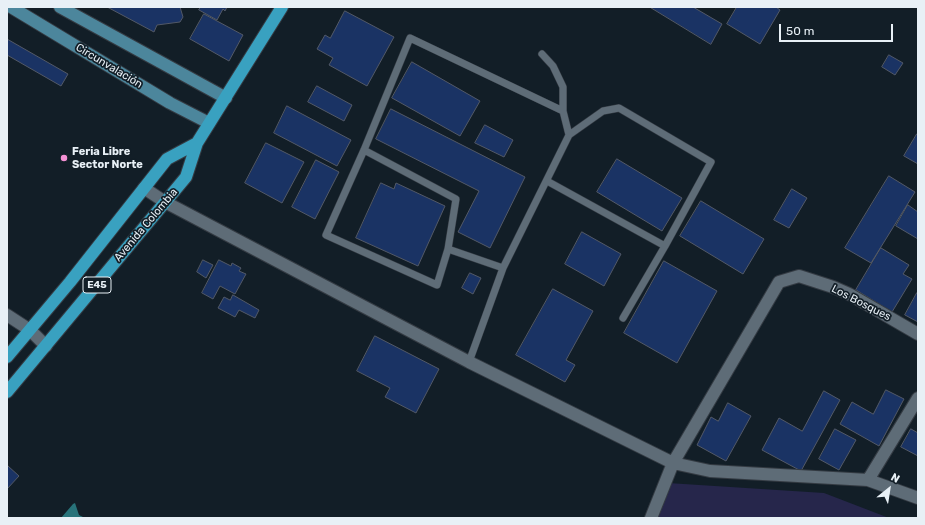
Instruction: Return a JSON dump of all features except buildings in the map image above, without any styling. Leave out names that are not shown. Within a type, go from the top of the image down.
[{"type":"main road","name":"Circunvalación","points":[[11,7],[170,102],[209,123]]},
{"type":"main road","points":[[60,7],[226,98]]},
{"type":"main road","name":"Avenida Colombia","points":[[7,392],[186,176],[197,143],[282,7]]},
{"type":"main road","name":"Avenida Colombia","points":[[7,357],[70,282],[167,159],[197,143]]},
{"type":"street","points":[[144,188],[165,202],[469,362],[673,463],[710,471],[868,480],[918,498]]},
{"type":"street","name":"Los Bosques","points":[[673,463],[779,282],[799,276],[833,288],[849,294],[918,334]]},
{"type":"street","points":[[7,315],[30,330],[46,346]]},
{"type":"street","points":[[868,480],[918,398]]},
{"type":"street","points":[[650,518],[673,463]]},
{"type":"lane","points":[[364,150],[456,199],[448,249],[437,285],[326,235],[364,150],[410,38],[563,111]]},
{"type":"lane","points":[[542,54],[553,66],[563,87],[563,111],[569,135]]},
{"type":"lane","points":[[469,362],[503,268],[569,135],[603,111],[619,108],[710,162],[665,246],[623,318]]},
{"type":"lane","points":[[547,181],[665,246]]},
{"type":"lane","points":[[448,249],[503,268]]},
{"type":"shaded area","points":[[668,483],[824,493],[889,518],[657,518]]},
{"type":"water","points":[[75,503],[79,515],[85,518],[61,518],[73,504]]},
{"type":"place","name":"Feria Libre Sector Norte","points":[[64,158]]}]
